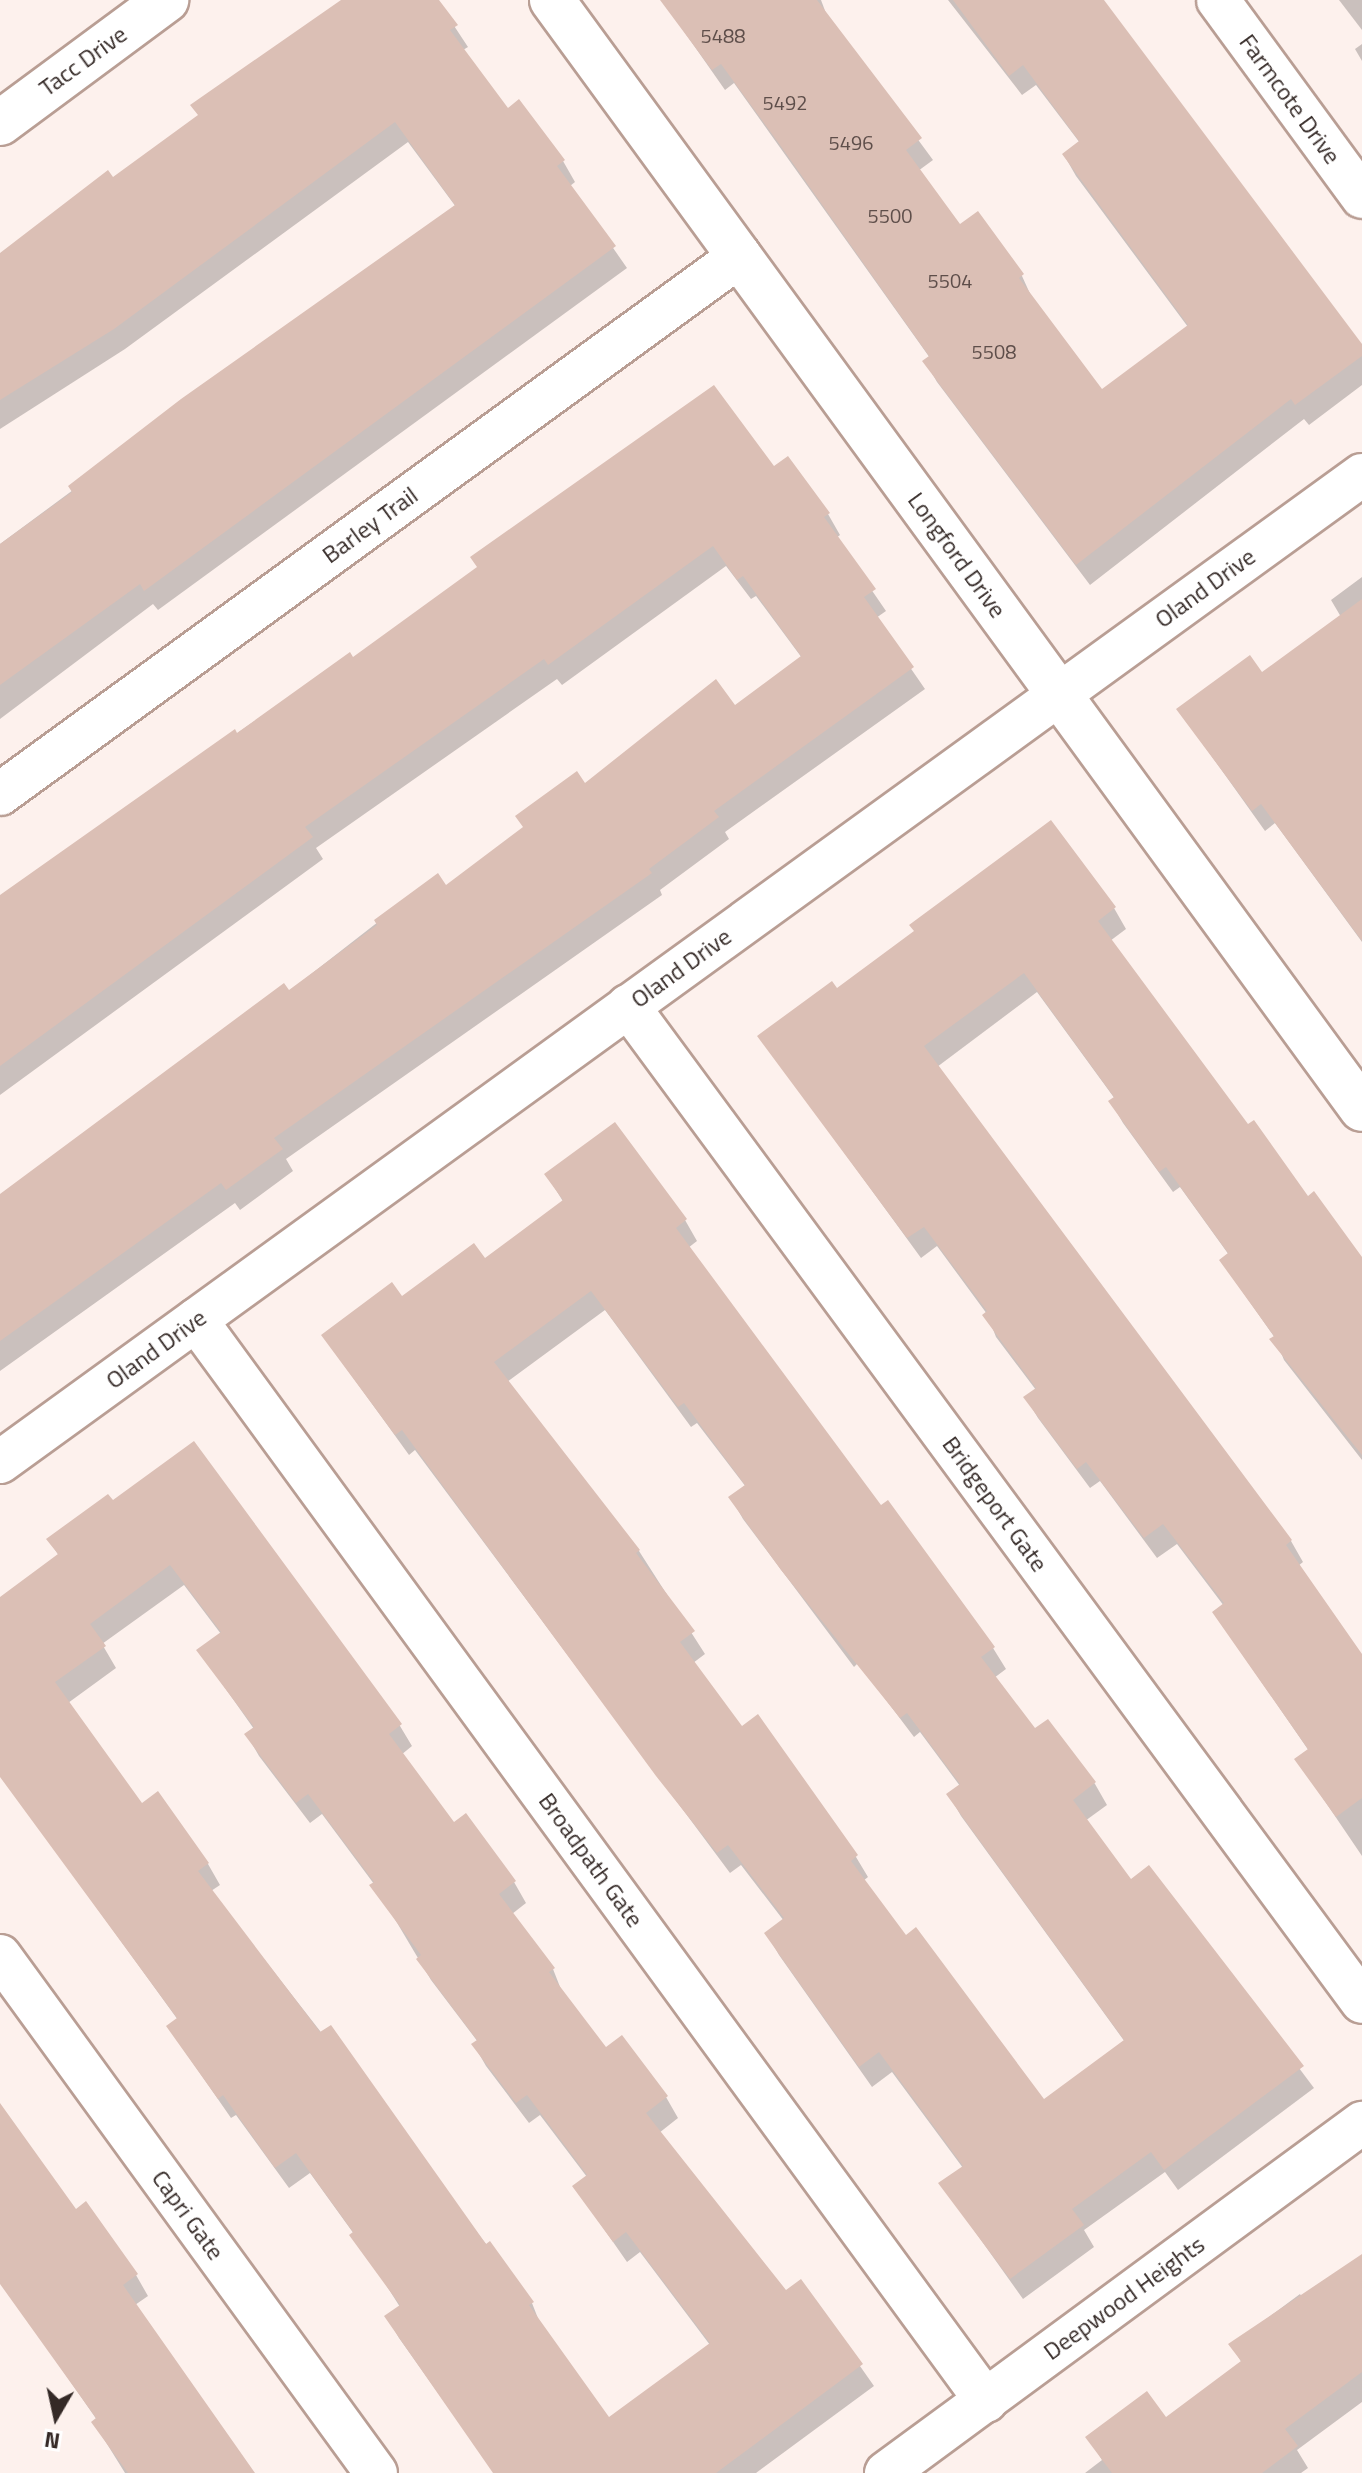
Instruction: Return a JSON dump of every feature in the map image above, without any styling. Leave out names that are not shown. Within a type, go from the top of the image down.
[{"type":"street","name":"Tacc Drive","points":[[0,123],[166,0]]},
{"type":"street","name":"Longford Drive","points":[[552,0],[1362,1109]]},
{"type":"street","name":"Farmcote Drive","points":[[1218,0],[1362,197]]},
{"type":"street","name":"Barley Trail","points":[[0,794],[740,256]]},
{"type":"street","name":"Oland Drive","points":[[0,1462],[1362,475]]},
{"type":"street","name":"Bridgeport Gate","points":[[628,1006],[1362,2002]]},
{"type":"street","name":"Broadpath Gate","points":[[196,1320],[986,2401]]},
{"type":"street","name":"Capri Gate","points":[[0,1956],[376,2473]]},
{"type":"street","name":"Deepwood Heights","points":[[886,2473],[1362,2123]]},
{"type":"building","points":[[341,0],[439,0],[458,25],[450,30],[508,108],[519,99],[565,160],[557,166],[616,246],[144,591],[140,584],[0,685],[0,544],[72,492],[68,486],[181,399],[455,205],[395,122],[114,329],[0,400],[0,253],[108,170],[113,177],[198,115],[190,105]]},
{"type":"building","points":[[660,0],[817,0],[922,138],[906,150],[960,224],[978,211],[1024,274],[1019,278],[1102,389],[1188,325],[1062,154],[1079,141],[1023,65],[1009,76],[953,0],[1104,0],[1362,344],[1362,356],[1295,405],[1291,399],[1076,565],[922,361],[929,356],[721,64],[712,70]]},
{"type":"building","points":[[714,385],[774,466],[788,456],[830,513],[824,517],[876,589],[864,597],[914,667],[714,811],[719,817],[649,869],[652,873],[274,1138],[283,1149],[226,1190],[221,1183],[0,1341],[0,1194],[284,983],[289,990],[377,925],[374,920],[438,873],[446,885],[523,827],[515,816],[577,771],[585,783],[716,679],[735,705],[801,656],[743,576],[737,580],[713,546],[548,665],[544,659],[305,827],[313,837],[0,1066],[0,895],[235,729],[237,733],[350,652],[353,657],[477,567],[470,557]]},
{"type":"building","points":[[1362,599],[1362,941],[1261,804],[1252,811],[1176,709],[1250,655],[1262,672]]},
{"type":"building","points":[[1051,820],[1116,907],[1098,921],[1248,1124],[1254,1120],[1308,1196],[1314,1191],[1362,1257],[1362,1455],[1269,1339],[1274,1336],[1219,1260],[1228,1253],[1166,1167],[1159,1172],[1108,1101],[1114,1097],[1024,973],[924,1046],[1292,1540],[1286,1545],[1362,1654],[1362,1798],[1336,1817],[1294,1759],[1308,1749],[1212,1612],[1224,1603],[1163,1524],[1144,1538],[1086,1462],[1077,1469],[1023,1397],[1036,1388],[982,1315],[987,1311],[924,1227],[907,1238],[757,1036],[832,981],[837,988],[914,931],[909,925]]},
{"type":"building","points":[[615,1122],[687,1219],[676,1228],[881,1505],[888,1500],[995,1647],[981,1657],[1035,1728],[1048,1719],[1096,1782],[1073,1800],[1131,1879],[1149,1865],[1304,2066],[1164,2170],[1151,2152],[1072,2209],[1084,2225],[1010,2279],[938,2183],[963,2166],[879,2052],[859,2067],[764,1933],[784,1918],[728,1845],[717,1853],[656,1776],[402,1430],[395,1435],[321,1335],[392,1282],[402,1296],[474,1243],[485,1258],[563,1200],[544,1174]],"holes":[[[591,1291],[678,1407],[684,1403],[745,1485],[728,1497],[781,1570],[900,1718],[907,1713],[960,1784],[946,1794],[1124,2040],[1044,2099],[916,1927],[906,1935],[851,1861],[858,1855],[758,1714],[742,1726],[680,1642],[695,1631],[636,1553],[640,1550],[494,1362]]]},
{"type":"building","points":[[194,1441],[402,1724],[389,1734],[454,1822],[466,1813],[516,1881],[499,1894],[555,1968],[549,1972],[606,2047],[622,2035],[668,2096],[646,2113],[786,2290],[801,2279],[863,2364],[716,2473],[493,2473],[384,2316],[400,2305],[349,2235],[353,2232],[296,2153],[275,2168],[223,2095],[218,2099],[166,2026],[177,2018],[0,1777],[0,1597],[58,1554],[46,1539],[108,1494],[113,1500]],"holes":[[[170,1565],[221,1632],[196,1650],[254,1727],[244,1734],[296,1803],[308,1794],[374,1882],[369,1885],[421,1955],[416,1959],[477,2040],[471,2044],[516,2103],[527,2095],[587,2175],[572,2186],[613,2242],[626,2232],[710,2343],[609,2417],[529,2305],[534,2302],[490,2241],[486,2244],[331,2025],[320,2032],[198,1871],[209,1863],[158,1791],[142,1803],[55,1682],[106,1646],[90,1624]]]},
{"type":"building","points":[[0,2103],[76,2209],[86,2201],[138,2274],[123,2285],[255,2473],[128,2473],[91,2422],[96,2418],[0,2284]]},
{"type":"building","points":[[1362,2254],[1362,2372],[1285,2429],[1298,2446],[1262,2473],[1112,2473],[1085,2437],[1147,2391],[1166,2417],[1241,2361],[1228,2344]]}]
